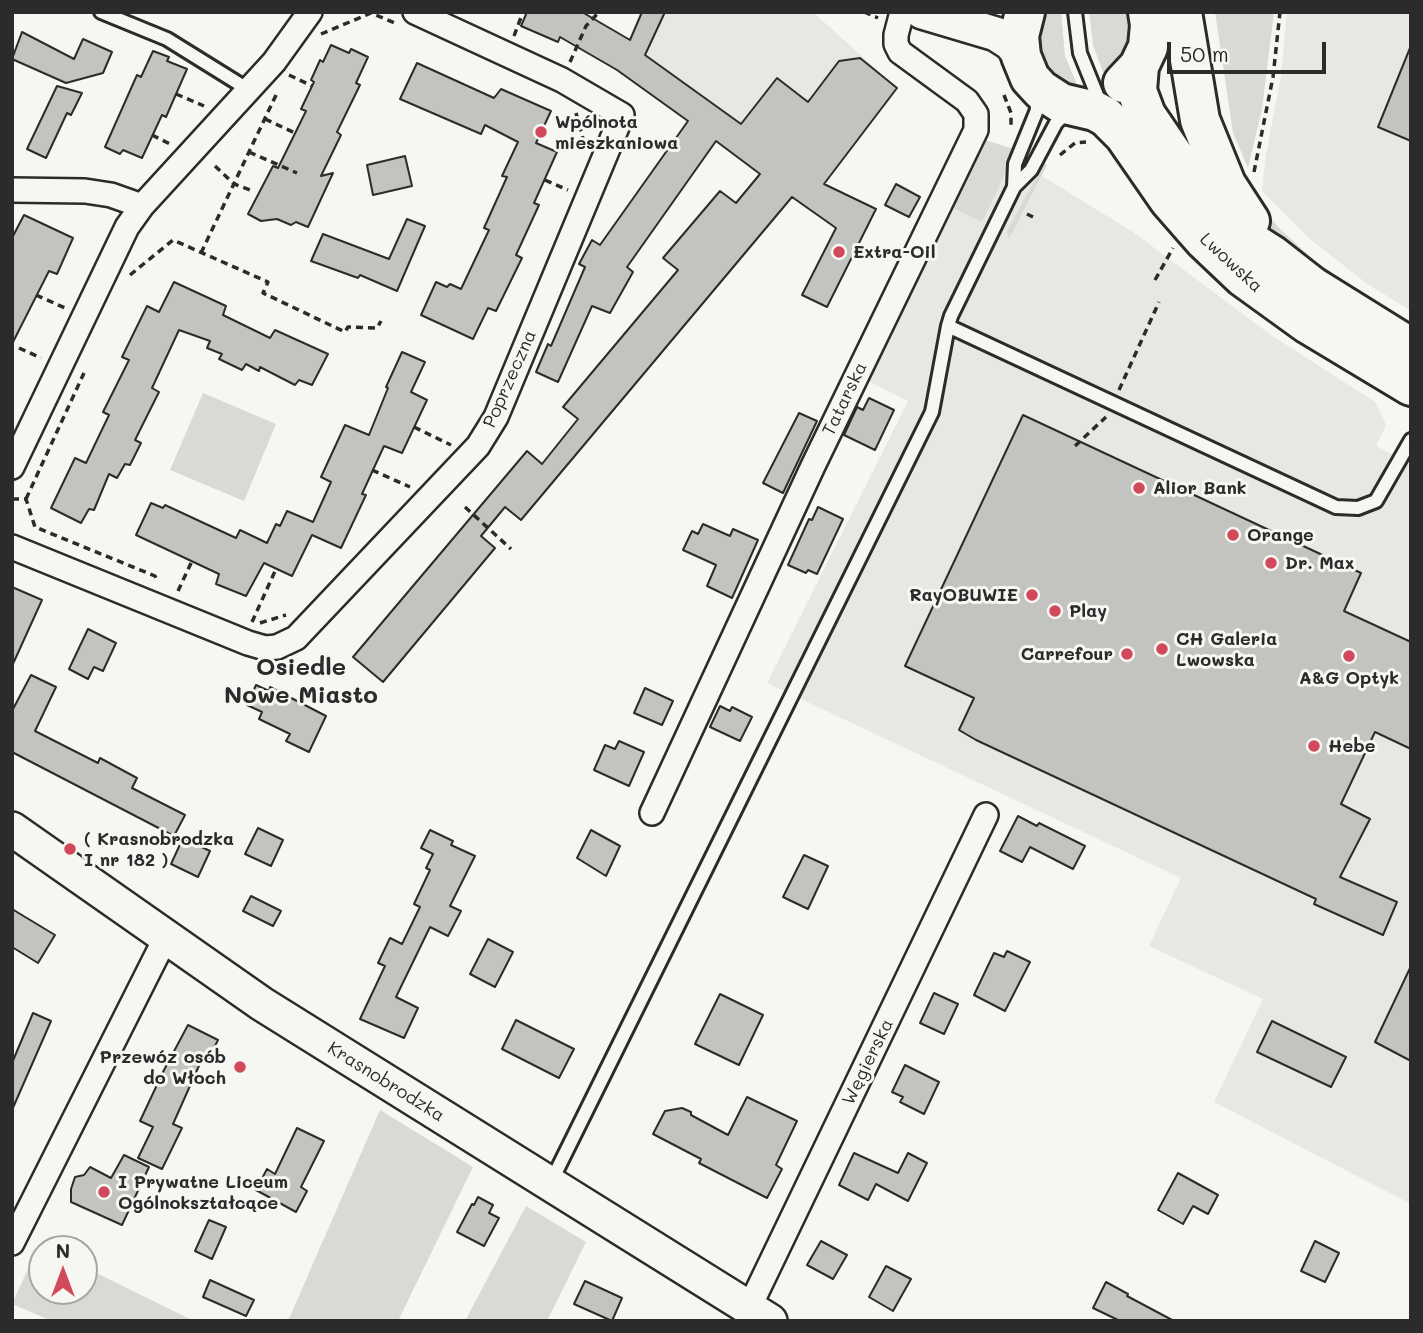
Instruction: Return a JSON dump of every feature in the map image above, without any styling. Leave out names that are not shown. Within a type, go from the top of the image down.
[{"type":"highway","points":[[1025,12],[1019,36],[1020,78],[1054,100],[1091,115],[1139,66],[1150,36],[1148,12]]},
{"type":"highway","points":[[1182,12],[1194,97],[1208,144],[1226,184],[1272,255]]},
{"type":"highway","name":"Lwowska","points":[[1139,66],[1137,91],[1140,103],[1177,162],[1206,200],[1238,234],[1272,255],[1313,287],[1411,348]]},
{"type":"highway","name":"Lwowska","points":[[1091,115],[1124,135],[1178,211],[1243,277],[1308,324],[1411,386]]},
{"type":"street","points":[[12,467],[117,244],[142,206],[281,54],[310,12]]},
{"type":"street","points":[[908,16],[989,31],[1003,38],[1020,78]]},
{"type":"street","name":"Tatarska","points":[[652,813],[813,466],[976,130],[976,114],[967,101],[900,52],[896,44],[908,16]]},
{"type":"street","name":"Poprzeczna","points":[[12,547],[256,646],[277,647],[296,638],[478,446],[496,416],[622,115],[562,80],[412,21]]},
{"type":"street","points":[[12,190],[85,191],[111,195],[142,206]]},
{"type":"street","name":"Węgierska","points":[[760,1315],[986,815]]},
{"type":"street","name":"Krasnobrodzka","points":[[12,829],[262,1004],[760,1315]]},
{"type":"street","points":[[12,1243],[166,937]]},
{"type":"lane","points":[[101,12],[167,39],[249,90]]},
{"type":"lane","points":[[550,1185],[932,412],[951,316],[1014,187],[1035,165],[1062,116],[1091,115],[1075,12]]},
{"type":"lane","points":[[1014,187],[1015,164],[1037,110],[1020,78]]},
{"type":"lane","points":[[948,326],[1336,507],[1359,509],[1376,501],[1411,440]]},
{"type":"path","points":[[562,80],[586,26],[599,12]]},
{"type":"path","points":[[864,12],[908,16]]},
{"type":"path","points":[[1253,177],[1269,99],[1280,12]]},
{"type":"path","points":[[317,36],[371,13],[412,21]]},
{"type":"path","points":[[283,80],[295,65]]},
{"type":"path","points":[[288,74],[312,86]]},
{"type":"path","points":[[1009,135],[1011,113],[1020,78]]},
{"type":"path","points":[[201,253],[279,90]]},
{"type":"path","points":[[176,93],[212,110]]},
{"type":"path","points":[[576,113],[586,150]]},
{"type":"path","points":[[1058,158],[1075,143],[1091,115]]},
{"type":"path","points":[[265,119],[295,133]]},
{"type":"path","points":[[152,135],[176,146]]},
{"type":"path","points":[[249,152],[298,173]]},
{"type":"path","points":[[215,166],[234,184],[253,191]]},
{"type":"path","points":[[545,180],[576,194]]},
{"type":"path","points":[[1027,214],[1033,217]]},
{"type":"path","points":[[129,275],[173,240],[268,282],[263,293],[345,332],[348,327],[377,328],[381,321]]},
{"type":"path","points":[[1155,280],[1175,244]]},
{"type":"path","points":[[36,296],[67,309]]},
{"type":"path","points":[[1118,392],[1159,302]]},
{"type":"path","points":[[19,348],[43,359]]},
{"type":"path","points":[[85,371],[26,499],[35,527],[155,576],[160,586]]},
{"type":"path","points":[[1075,446],[1105,419],[1108,412]]},
{"type":"path","points":[[414,427],[459,449]]},
{"type":"path","points":[[373,470],[418,491]]},
{"type":"path","points":[[12,499],[26,499]]},
{"type":"path","points":[[465,507],[511,549]]},
{"type":"path","points":[[175,600],[192,561]]},
{"type":"path","points":[[276,569],[249,627],[288,615]]},
{"type":"shaded area","points":[[642,12],[813,12],[897,88],[819,192],[821,217],[617,70]]},
{"type":"shaded area","points":[[1047,12],[1061,12],[1065,56],[1078,87],[1057,79],[1046,67],[1039,53],[1038,38]]},
{"type":"shaded area","points":[[1089,12],[1136,12],[1139,33],[1107,83],[1093,45]]},
{"type":"shaded area","points":[[1215,12],[1274,12],[1262,109],[1248,168],[1233,133]]},
{"type":"shaded area","points":[[1287,12],[1411,12],[1411,311],[1366,283],[1310,239],[1262,191],[1281,76]]},
{"type":"shaded area","points":[[982,139],[1014,149],[982,222],[947,205]]},
{"type":"shaded area","points":[[985,141],[1133,232],[1271,335],[1375,402],[1386,425],[1376,446],[1411,464],[1411,1204],[1214,1102],[1263,999],[1149,946],[1181,878],[767,683],[908,401],[868,381]]},
{"type":"shaded area","points":[[1044,163],[1047,165],[1009,239],[1007,231]]},
{"type":"shaded area","points":[[1266,213],[1315,261],[1354,288],[1348,289],[1285,245],[1262,220]]},
{"type":"shaded area","points":[[203,393],[276,424],[244,501],[170,470]]},
{"type":"shaded area","points":[[380,1110],[473,1167],[398,1321],[288,1321]]},
{"type":"shaded area","points":[[526,1206],[586,1242],[547,1321],[465,1321]]},
{"type":"shaded area","points":[[28,1269],[28,1305],[98,1305],[98,1274],[194,1321],[52,1321],[12,1304]]},
{"type":"building","points":[[527,12],[582,12],[630,40],[642,12],[665,12],[645,55],[741,124],[777,78],[808,102],[839,61],[860,58],[897,88],[824,184],[876,209],[827,307],[802,295],[836,228],[792,197],[521,520],[505,507],[481,536],[495,548],[383,682],[353,657],[527,451],[542,464],[578,419],[563,407],[678,270],[663,258],[720,191],[736,203],[760,174],[716,141],[627,267],[633,272],[610,313],[592,306],[558,382],[536,372],[548,344],[551,346],[585,267],[579,264],[592,240],[600,245],[688,121],[617,70],[560,37],[558,42],[521,26]]},
{"type":"building","points":[[22,32],[74,59],[83,39],[112,52],[103,73],[66,83],[12,59]]},
{"type":"building","points":[[331,45],[349,53],[351,49],[368,57],[356,83],[360,85],[337,132],[341,135],[321,176],[333,173],[308,227],[296,222],[291,225],[277,219],[261,221],[248,214],[273,166],[278,168],[306,111],[301,109],[314,82],[311,80],[320,60],[323,62]]},
{"type":"building","points":[[1411,48],[1411,141],[1378,127]]},
{"type":"building","points":[[153,51],[169,57],[167,61],[187,69],[166,117],[162,115],[142,158],[123,150],[120,154],[105,147],[137,75],[141,77]]},
{"type":"building","points":[[417,63],[494,98],[501,89],[551,111],[536,143],[557,152],[534,203],[539,205],[516,255],[522,258],[496,311],[488,308],[473,339],[421,315],[436,282],[461,289],[489,230],[484,228],[507,177],[502,176],[518,142],[485,125],[481,134],[400,99]]},
{"type":"building","points":[[57,86],[82,93],[71,115],[67,113],[46,158],[27,149]]},
{"type":"building","points":[[405,156],[412,186],[373,195],[367,165]]},
{"type":"building","points":[[896,184],[920,197],[909,217],[885,205]]},
{"type":"building","points":[[24,215],[73,238],[57,274],[49,271],[12,344],[12,238]]},
{"type":"building","points":[[407,219],[425,226],[397,291],[360,275],[358,278],[311,261],[323,234],[389,259]]},
{"type":"building","points":[[174,282],[226,306],[223,315],[270,338],[275,330],[328,354],[312,385],[299,380],[295,385],[260,367],[259,371],[246,364],[242,370],[219,359],[222,354],[207,348],[210,341],[179,330],[152,388],[159,392],[135,440],[141,443],[130,465],[125,464],[117,478],[109,474],[94,510],[89,509],[81,523],[51,508],[75,458],[86,463],[109,415],[103,412],[129,360],[122,357],[147,306],[159,312]]},
{"type":"building","points":[[402,352],[425,362],[411,392],[427,400],[402,453],[384,446],[362,494],[366,495],[341,548],[312,535],[292,576],[264,563],[246,596],[216,584],[219,574],[136,535],[151,503],[163,508],[165,505],[236,538],[240,530],[267,543],[276,524],[280,526],[287,511],[313,522],[331,482],[321,477],[345,425],[369,435]]},
{"type":"building","points":[[869,398],[894,410],[875,450],[844,435],[857,407],[863,410]]},
{"type":"building","points":[[799,413],[817,421],[783,493],[763,483]]},
{"type":"building","name":"CH Galeria Lwowska","points":[[1023,415],[1361,573],[1344,611],[1411,642],[1411,749],[1375,732],[1341,804],[1370,819],[1340,877],[1397,902],[1383,935],[1314,904],[1316,899],[976,740],[959,730],[974,698],[905,666]]},
{"type":"building","points":[[818,507],[843,519],[817,574],[808,570],[806,573],[788,565],[809,519],[812,520]]},
{"type":"building","points":[[703,524],[730,536],[733,529],[758,540],[732,598],[707,586],[716,565],[683,550],[692,531],[698,534]]},
{"type":"building","points":[[12,587],[42,600],[12,666]]},
{"type":"building","points":[[88,629],[116,643],[103,671],[94,667],[88,679],[69,669]]},
{"type":"building","points":[[31,675],[56,687],[35,731],[98,763],[100,758],[137,778],[132,788],[185,815],[174,836],[12,752],[12,711]]},
{"type":"building","points":[[256,685],[269,691],[270,687],[326,716],[309,752],[286,741],[290,734],[259,719],[262,712],[247,705]]},
{"type":"building","points":[[645,688],[673,701],[662,725],[634,713]]},
{"type":"building","points":[[720,706],[730,711],[732,707],[752,717],[740,741],[710,727]]},
{"type":"building","points":[[619,741],[644,752],[629,786],[594,770],[605,745],[615,749]]},
{"type":"building","points":[[1018,816],[1037,826],[1039,823],[1085,846],[1073,869],[1030,847],[1022,862],[1000,851]]},
{"type":"building","points":[[258,828],[283,840],[271,866],[245,854]]},
{"type":"building","points":[[430,830],[453,841],[451,845],[475,856],[450,906],[461,911],[448,936],[430,927],[396,997],[418,1008],[404,1038],[360,1019],[385,966],[378,963],[390,938],[402,944],[420,907],[414,904],[430,870],[426,868],[433,854],[421,848]]},
{"type":"building","points":[[591,830],[620,846],[606,876],[577,858]]},
{"type":"building","points":[[183,838],[210,851],[198,877],[171,864]]},
{"type":"building","points":[[804,855],[828,866],[808,909],[783,897]]},
{"type":"building","points":[[251,896],[281,911],[273,926],[243,911]]},
{"type":"building","points":[[12,909],[55,935],[38,963],[12,947]]},
{"type":"building","points":[[488,939],[513,952],[495,987],[470,974]]},
{"type":"building","points":[[1007,951],[1030,962],[1005,1011],[974,995],[994,953],[1004,957]]},
{"type":"building","points":[[1411,966],[1411,1061],[1375,1042]]},
{"type":"building","points":[[934,993],[958,1004],[944,1034],[920,1023]]},
{"type":"building","points":[[720,994],[763,1015],[739,1065],[695,1044]]},
{"type":"building","points":[[33,1013],[51,1021],[12,1110],[12,1063]]},
{"type":"building","points":[[516,1020],[574,1049],[559,1078],[502,1049]]},
{"type":"building","points":[[1272,1021],[1346,1057],[1331,1087],[1257,1052]]},
{"type":"building","points":[[188,1025],[218,1040],[207,1062],[202,1059],[173,1124],[182,1128],[162,1169],[138,1158],[153,1127],[140,1121]]},
{"type":"building","points":[[905,1065],[939,1082],[924,1114],[900,1102],[903,1097],[892,1092]]},
{"type":"building","points":[[747,1097],[797,1121],[776,1165],[782,1169],[767,1198],[699,1163],[701,1159],[653,1134],[665,1111],[682,1108],[728,1135]]},
{"type":"building","points":[[297,1128],[324,1141],[301,1187],[307,1191],[296,1212],[256,1190],[267,1169],[275,1174]]},
{"type":"building","points":[[854,1153],[898,1173],[908,1153],[927,1163],[908,1201],[876,1184],[868,1200],[839,1185]]},
{"type":"building","points":[[124,1155],[149,1167],[122,1225],[71,1202],[75,1177],[84,1175],[90,1167],[111,1178]]},
{"type":"building","points":[[1178,1173],[1218,1195],[1208,1214],[1193,1206],[1183,1224],[1158,1210]]},
{"type":"building","points":[[478,1197],[493,1205],[489,1213],[499,1218],[484,1246],[457,1232]]},
{"type":"building","points":[[209,1220],[226,1227],[212,1259],[195,1251]]},
{"type":"building","points":[[821,1241],[847,1255],[833,1279],[807,1265]]},
{"type":"building","points":[[1315,1241],[1339,1253],[1325,1282],[1301,1271]]},
{"type":"building","points":[[886,1266],[911,1279],[893,1311],[869,1297]]},
{"type":"building","points":[[210,1280],[254,1300],[246,1316],[203,1297]]},
{"type":"building","points":[[585,1281],[622,1298],[612,1321],[574,1304]]},
{"type":"building","points":[[1106,1282],[1174,1321],[1120,1321],[1093,1308]]},
{"type":"place","name":"Wpólnota mieszkaniowa","points":[[541,132]]},
{"type":"place","name":"Extra-Oil","points":[[839,252]]},
{"type":"place","name":"Alior Bank","points":[[1139,488]]},
{"type":"place","name":"Orange","points":[[1233,535]]},
{"type":"place","name":"Dr. Max","points":[[1271,563]]},
{"type":"place","name":"RayOBUWIE","points":[[1032,595]]},
{"type":"place","name":"Play","points":[[1055,611]]},
{"type":"place","name":"CH Galeria Lwowska","points":[[1162,649]]},
{"type":"place","name":"Carrefour","points":[[1127,654]]},
{"type":"place","name":"A&G Optyk","points":[[1349,656]]},
{"type":"place","name":"Hebe","points":[[1314,746]]},
{"type":"place","name":"( Krasnobrodzka I nr 182 )","points":[[70,849]]},
{"type":"place","name":"Przewóz osób do Włoch","points":[[240,1067]]},
{"type":"place","name":"I Prywatne Liceum Ogólnokształcące","points":[[104,1192]]},
{"type":"district","name":"Osiedle Nowe Miasto","points":[[301,682]]}]
